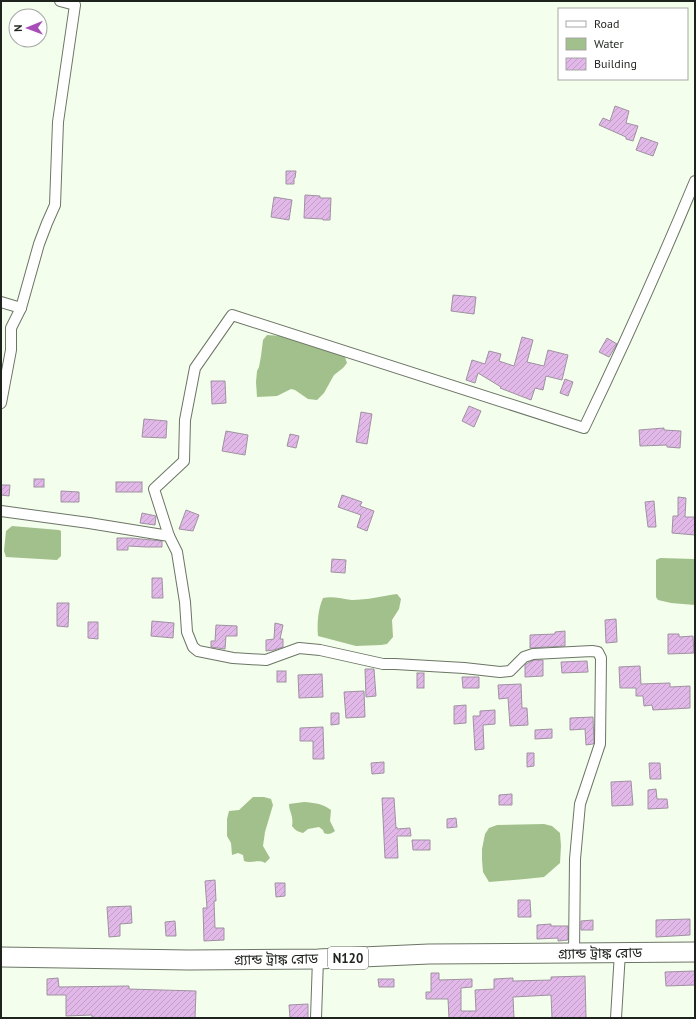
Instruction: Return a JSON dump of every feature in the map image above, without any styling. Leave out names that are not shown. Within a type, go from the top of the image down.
[{"type":"highway","name":"গ্র্যান্ড ট্রাঙ্ক রোড","points":[[1,957],[189,960],[318,959],[429,954],[695,952]]},
{"type":"street","points":[[1,402],[11,350],[11,331],[21,308],[39,244],[55,205],[58,122],[75,5],[60,1]]},
{"type":"street","points":[[574,953],[575,859],[580,804],[600,744],[601,658],[598,652],[533,654],[524,657],[510,671],[500,672],[464,668],[383,664],[320,650],[299,648],[266,660],[233,658],[198,651],[193,647],[187,632],[185,602],[176,552],[169,536],[154,489],[184,461],[185,420],[195,368],[232,315],[584,428],[616,363],[648,292],[695,181]]},
{"type":"street","points":[[1,302],[21,308]]},
{"type":"street","points":[[1,511],[90,523],[169,536]]},
{"type":"street","points":[[616,1018],[620,952]]},
{"type":"street","points":[[316,1018],[318,959]]},
{"type":"water","points":[[267,335],[282,336],[341,354],[345,357],[347,363],[334,375],[324,393],[317,400],[308,399],[291,389],[277,396],[257,397],[257,371],[259,367],[263,340]]},
{"type":"water","points":[[12,526],[61,531],[61,556],[57,560],[6,557],[4,551],[6,531]]},
{"type":"water","points":[[660,558],[695,559],[695,605],[671,603],[658,600],[656,597],[656,560]]},
{"type":"water","points":[[397,594],[401,599],[399,609],[392,620],[393,637],[387,644],[356,646],[318,636],[318,616],[323,598],[334,597],[358,600]]},
{"type":"water","points":[[253,797],[264,797],[271,799],[273,805],[265,832],[263,846],[270,858],[265,863],[260,861],[244,861],[243,855],[238,853],[232,855],[231,843],[227,836],[227,819],[229,811],[239,810]]},
{"type":"water","points":[[304,802],[315,803],[331,810],[330,821],[335,831],[330,834],[325,834],[319,827],[308,829],[303,833],[294,829],[292,826],[289,804]]},
{"type":"water","points":[[544,824],[552,826],[560,833],[560,863],[544,877],[489,882],[483,872],[482,849],[485,834],[489,828],[497,825]]},
{"type":"building","points":[[615,106],[629,111],[626,123],[638,126],[633,141],[599,125],[603,118],[610,121]]},
{"type":"building","points":[[641,137],[658,143],[653,156],[636,150]]},
{"type":"building","points":[[286,171],[296,171],[294,184],[286,184]]},
{"type":"building","points":[[305,195],[320,196],[320,198],[331,198],[330,220],[304,218]]},
{"type":"building","points":[[274,197],[292,200],[289,220],[271,217]]},
{"type":"building","points":[[453,295],[476,297],[474,314],[451,311]]},
{"type":"building","points":[[522,337],[533,340],[527,362],[544,366],[548,350],[568,355],[562,380],[546,376],[543,390],[535,388],[531,400],[500,388],[501,387],[478,373],[475,383],[466,380],[472,360],[485,364],[489,351],[501,354],[499,361],[514,366]]},
{"type":"building","points":[[607,338],[617,344],[609,357],[599,352]]},
{"type":"building","points":[[565,379],[573,382],[568,396],[560,393]]},
{"type":"building","points":[[211,381],[225,381],[226,403],[212,404]]},
{"type":"building","points":[[469,406],[481,411],[474,427],[462,421]]},
{"type":"building","points":[[361,412],[372,414],[367,444],[356,442]]},
{"type":"building","points":[[144,419],[167,421],[166,438],[142,437]]},
{"type":"building","points":[[664,428],[664,430],[681,431],[680,448],[667,447],[667,445],[640,446],[639,430]]},
{"type":"building","points":[[226,431],[248,435],[245,455],[222,451]]},
{"type":"building","points":[[290,434],[299,436],[296,448],[287,446]]},
{"type":"building","points":[[34,479],[44,479],[44,487],[34,487]]},
{"type":"building","points":[[116,482],[142,482],[142,492],[116,492]]},
{"type":"building","points":[[1,485],[10,485],[9,496],[1,495]]},
{"type":"building","points":[[61,491],[79,492],[79,502],[61,502]]},
{"type":"building","points":[[342,495],[362,502],[360,506],[374,511],[367,531],[357,527],[361,515],[338,507]]},
{"type":"building","points":[[678,497],[686,498],[685,517],[695,517],[695,535],[672,533],[673,516],[678,516]]},
{"type":"building","points":[[654,501],[656,527],[648,527],[645,502]]},
{"type":"building","points":[[186,510],[199,515],[193,531],[179,529]]},
{"type":"building","points":[[142,513],[156,516],[155,525],[140,523]]},
{"type":"building","points":[[117,538],[162,541],[162,547],[128,546],[128,550],[117,550]]},
{"type":"building","points":[[332,559],[346,560],[345,573],[331,572]]},
{"type":"building","points":[[152,578],[162,578],[163,598],[152,598]]},
{"type":"building","points":[[57,603],[69,603],[68,627],[57,626]]},
{"type":"building","points":[[616,619],[617,642],[606,643],[605,620]]},
{"type":"building","points":[[152,621],[174,623],[173,638],[151,636]]},
{"type":"building","points":[[88,622],[98,622],[98,639],[88,638]]},
{"type":"building","points":[[275,623],[283,625],[280,639],[283,639],[283,647],[266,651],[266,640],[274,639]]},
{"type":"building","points":[[216,625],[237,626],[237,636],[226,636],[225,649],[211,647],[211,641],[215,641]]},
{"type":"building","points":[[565,631],[565,646],[530,648],[530,635],[555,634],[555,632]]},
{"type":"building","points":[[668,634],[679,634],[679,637],[693,636],[694,653],[668,654]]},
{"type":"building","points":[[534,660],[543,660],[543,676],[525,677],[525,665]]},
{"type":"building","points":[[587,661],[588,672],[562,673],[561,662]]},
{"type":"building","points":[[640,666],[641,684],[670,683],[670,687],[690,686],[690,708],[653,710],[652,705],[644,706],[643,696],[636,696],[636,688],[620,688],[619,667]]},
{"type":"building","points":[[365,669],[374,669],[376,696],[366,697]]},
{"type":"building","points":[[277,671],[286,671],[286,682],[277,682]]},
{"type":"building","points":[[417,673],[424,673],[424,688],[417,688]]},
{"type":"building","points":[[322,674],[323,697],[299,698],[298,675]]},
{"type":"building","points":[[462,677],[479,677],[479,688],[463,688]]},
{"type":"building","points":[[521,684],[522,708],[527,708],[528,725],[510,726],[508,698],[499,699],[498,685]]},
{"type":"building","points":[[364,691],[365,717],[346,718],[344,692]]},
{"type":"building","points":[[466,705],[466,723],[454,724],[454,706]]},
{"type":"building","points":[[495,710],[495,724],[483,725],[484,749],[475,750],[473,716],[480,716],[480,711]]},
{"type":"building","points":[[331,713],[339,713],[339,724],[331,725]]},
{"type":"building","points":[[593,717],[594,743],[586,745],[585,729],[570,730],[570,718]]},
{"type":"building","points":[[323,727],[324,759],[313,759],[313,741],[300,741],[300,728]]},
{"type":"building","points":[[552,729],[552,738],[535,739],[535,730]]},
{"type":"building","points":[[527,753],[534,753],[534,766],[527,767]]},
{"type":"building","points":[[384,762],[384,773],[372,774],[371,763]]},
{"type":"building","points":[[649,763],[660,763],[661,779],[650,779]]},
{"type":"building","points":[[631,781],[633,805],[612,806],[611,782]]},
{"type":"building","points":[[656,789],[657,799],[667,799],[668,808],[648,809],[648,790]]},
{"type":"building","points":[[512,794],[512,805],[499,805],[499,795]]},
{"type":"building","points":[[382,798],[394,798],[396,828],[410,828],[411,836],[397,836],[398,858],[385,858]]},
{"type":"building","points":[[456,818],[457,827],[447,828],[447,819]]},
{"type":"building","points":[[412,840],[430,840],[430,850],[413,850]]},
{"type":"building","points":[[215,880],[215,928],[224,928],[224,940],[204,941],[203,908],[207,908],[205,881]]},
{"type":"building","points":[[275,883],[285,883],[285,896],[276,897]]},
{"type":"building","points":[[518,900],[530,900],[531,917],[518,917]]},
{"type":"building","points":[[131,906],[132,923],[120,924],[120,936],[109,937],[107,907]]},
{"type":"building","points":[[690,919],[690,935],[656,937],[656,920]]},
{"type":"building","points":[[593,920],[593,930],[581,930],[581,921]]},
{"type":"building","points":[[175,921],[176,936],[166,936],[165,922]]},
{"type":"building","points":[[551,924],[551,926],[568,926],[568,940],[558,941],[558,938],[537,939],[537,925]]},
{"type":"building","points":[[695,971],[695,985],[666,986],[665,972]]},
{"type":"building","points":[[431,973],[439,973],[439,980],[472,979],[472,987],[461,988],[461,1011],[476,1011],[475,990],[494,989],[494,979],[513,978],[513,981],[551,980],[551,977],[585,976],[586,1018],[552,1018],[551,995],[513,997],[514,1018],[449,1018],[448,999],[426,999],[426,992],[431,992]]},
{"type":"building","points":[[58,978],[59,987],[129,986],[129,989],[196,991],[195,1018],[92,1018],[92,1015],[66,1016],[66,995],[47,995],[47,979]]},
{"type":"building","points":[[378,979],[394,979],[394,987],[379,987]]},
{"type":"building","points":[[308,1004],[308,1018],[290,1018],[289,1005]]}]
